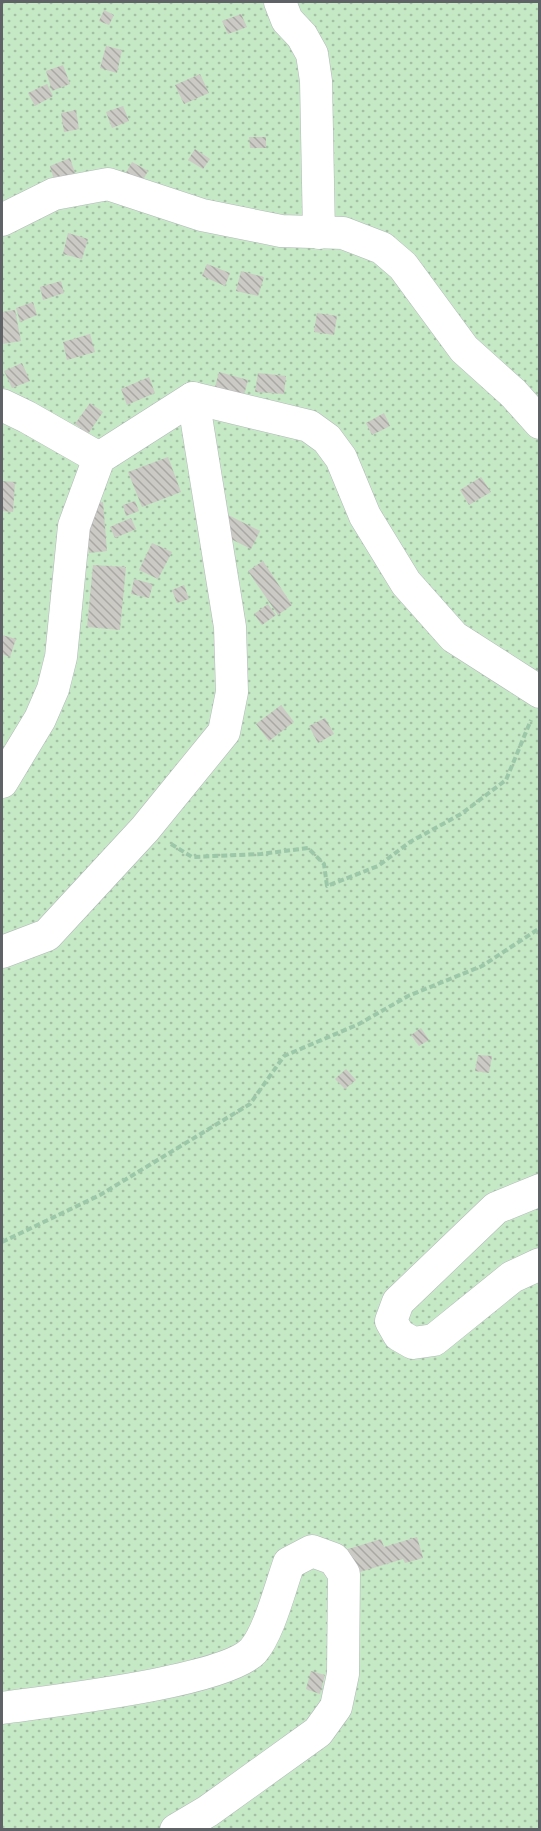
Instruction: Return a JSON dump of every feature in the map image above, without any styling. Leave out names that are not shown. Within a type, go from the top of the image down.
[{"type":"street","points":[[280,2],[287,20],[302,36],[312,54],[316,81],[319,233]]},
{"type":"street","points":[[2,220],[54,194],[108,184],[202,215],[281,231],[344,233],[382,248],[403,266],[464,349],[513,393],[540,423]]},
{"type":"street","points":[[2,952],[47,935],[145,829],[224,732],[232,692],[230,627],[193,398]]},
{"type":"street","points":[[2,782],[40,719],[52,688],[61,657],[74,526],[99,458],[193,398],[309,426],[327,439],[341,459],[365,516],[406,583],[454,637],[537,701]]},
{"type":"street","points":[[2,405],[99,458]]},
{"type":"street","points":[[540,1190],[496,1208],[398,1302],[391,1321],[399,1335],[413,1343],[434,1340],[512,1277],[540,1264]]},
{"type":"street","points":[[2,1708],[173,1681],[235,1664],[252,1652],[263,1637],[289,1563],[312,1551],[334,1559],[344,1574],[343,1674],[336,1707],[318,1732],[208,1811],[176,1830]]},
{"type":"path","points":[[145,829],[192,857],[261,854],[308,848],[324,864],[327,886],[378,866],[410,842],[461,814],[506,780],[537,701]]},
{"type":"path","points":[[2,1242],[100,1195],[250,1104],[284,1056],[359,1024],[408,996],[482,966],[540,928]]},
{"type":"green space","points":[[2,2],[539,2],[539,1829],[2,1829]]},
{"type":"building","points":[[104,10],[114,15],[109,25],[99,21]]},
{"type":"building","points":[[241,14],[247,27],[228,34],[222,21]]},
{"type":"building","points":[[106,46],[122,50],[117,73],[100,68]]},
{"type":"building","points":[[63,65],[70,84],[52,91],[46,71]]},
{"type":"building","points":[[200,74],[209,93],[184,104],[175,85]]},
{"type":"building","points":[[47,84],[53,96],[35,106],[28,93]]},
{"type":"building","points":[[123,106],[129,121],[112,128],[106,112]]},
{"type":"building","points":[[76,110],[79,129],[64,132],[61,113]]},
{"type":"building","points":[[249,137],[266,137],[266,148],[250,148]]},
{"type":"building","points":[[195,149],[210,159],[203,169],[188,160]]},
{"type":"building","points":[[70,158],[75,173],[54,180],[50,166]]},
{"type":"building","points":[[132,162],[148,171],[139,187],[123,178]]},
{"type":"building","points":[[68,233],[88,239],[82,259],[63,254]]},
{"type":"building","points":[[207,264],[230,273],[225,286],[202,276]]},
{"type":"building","points":[[241,271],[264,277],[258,296],[236,291]]},
{"type":"building","points":[[61,281],[64,293],[43,300],[40,287]]},
{"type":"building","points":[[33,302],[37,315],[20,322],[16,308]]},
{"type":"building","points":[[15,310],[21,341],[2,344],[2,312]]},
{"type":"building","points":[[317,313],[337,316],[334,335],[314,332]]},
{"type":"building","points":[[90,334],[95,352],[67,360],[63,342]]},
{"type":"building","points":[[22,363],[30,381],[12,388],[4,371]]},
{"type":"building","points":[[219,372],[248,380],[243,399],[214,391]]},
{"type":"building","points":[[258,373],[286,376],[284,394],[255,392]]},
{"type":"building","points":[[149,377],[155,393],[127,405],[121,389]]},
{"type":"building","points":[[90,403],[103,412],[88,434],[75,424]]},
{"type":"building","points":[[384,413],[390,426],[372,435],[366,423]]},
{"type":"building","points":[[168,457],[181,492],[142,507],[128,472]]},
{"type":"building","points":[[481,477],[491,492],[469,505],[460,490]]},
{"type":"building","points":[[2,481],[15,482],[13,512],[2,511]]},
{"type":"building","points":[[135,501],[139,511],[126,516],[123,505]]},
{"type":"building","points":[[103,502],[107,551],[89,553],[85,504]]},
{"type":"building","points":[[226,514],[260,531],[251,549],[217,532]]},
{"type":"building","points":[[131,518],[136,529],[115,538],[110,527]]},
{"type":"building","points":[[152,543],[172,552],[158,579],[139,570]]},
{"type":"building","points":[[263,561],[292,605],[278,615],[248,571]]},
{"type":"building","points":[[93,565],[126,567],[120,630],[87,627]]},
{"type":"building","points":[[134,579],[153,584],[149,598],[131,594]]},
{"type":"building","points":[[184,585],[189,599],[177,603],[172,590]]},
{"type":"building","points":[[268,604],[276,615],[262,625],[254,614]]},
{"type":"building","points":[[2,635],[16,639],[10,657],[2,654]]},
{"type":"building","points":[[281,705],[294,722],[269,741],[256,724]]},
{"type":"building","points":[[325,718],[334,734],[318,743],[309,726]]},
{"type":"building","points":[[421,1028],[429,1040],[419,1046],[411,1035]]},
{"type":"building","points":[[478,1055],[492,1056],[489,1073],[475,1071]]},
{"type":"building","points":[[346,1069],[356,1080],[345,1089],[335,1079]]},
{"type":"building","points":[[417,1537],[423,1558],[405,1563],[403,1559],[353,1574],[345,1550],[381,1539],[384,1547]]},
{"type":"building","points":[[311,1671],[325,1675],[320,1694],[306,1689]]}]
